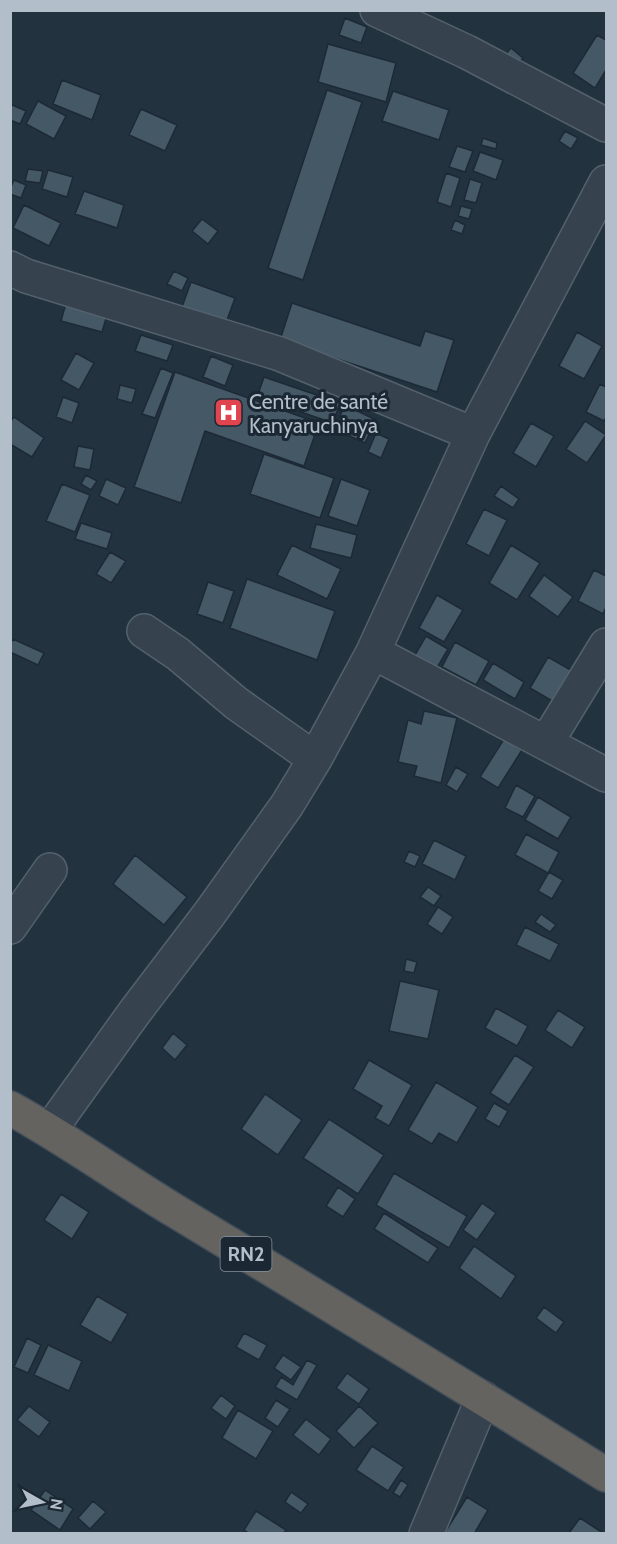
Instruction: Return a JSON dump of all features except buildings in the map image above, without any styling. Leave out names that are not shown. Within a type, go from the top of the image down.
[{"type":"highway","name":"RN2","points":[[10,1108],[50,1130],[164,1204],[606,1475]]},
{"type":"street","points":[[377,10],[467,52],[606,125]]},
{"type":"street","points":[[50,1130],[134,1012],[217,904],[287,805],[315,759],[372,652],[472,434],[606,183]]},
{"type":"street","points":[[10,268],[26,276],[280,354],[472,434]]},
{"type":"street","points":[[144,631],[178,654],[236,703],[315,759]]},
{"type":"street","points":[[546,743],[606,645]]},
{"type":"street","points":[[372,652],[606,775]]},
{"type":"street","points":[[10,927],[50,870]]},
{"type":"street","points":[[426,1533],[483,1398]]},
{"type":"place","name":"Centre de santé Kanyaruchinya","points":[[228,413]]}]
